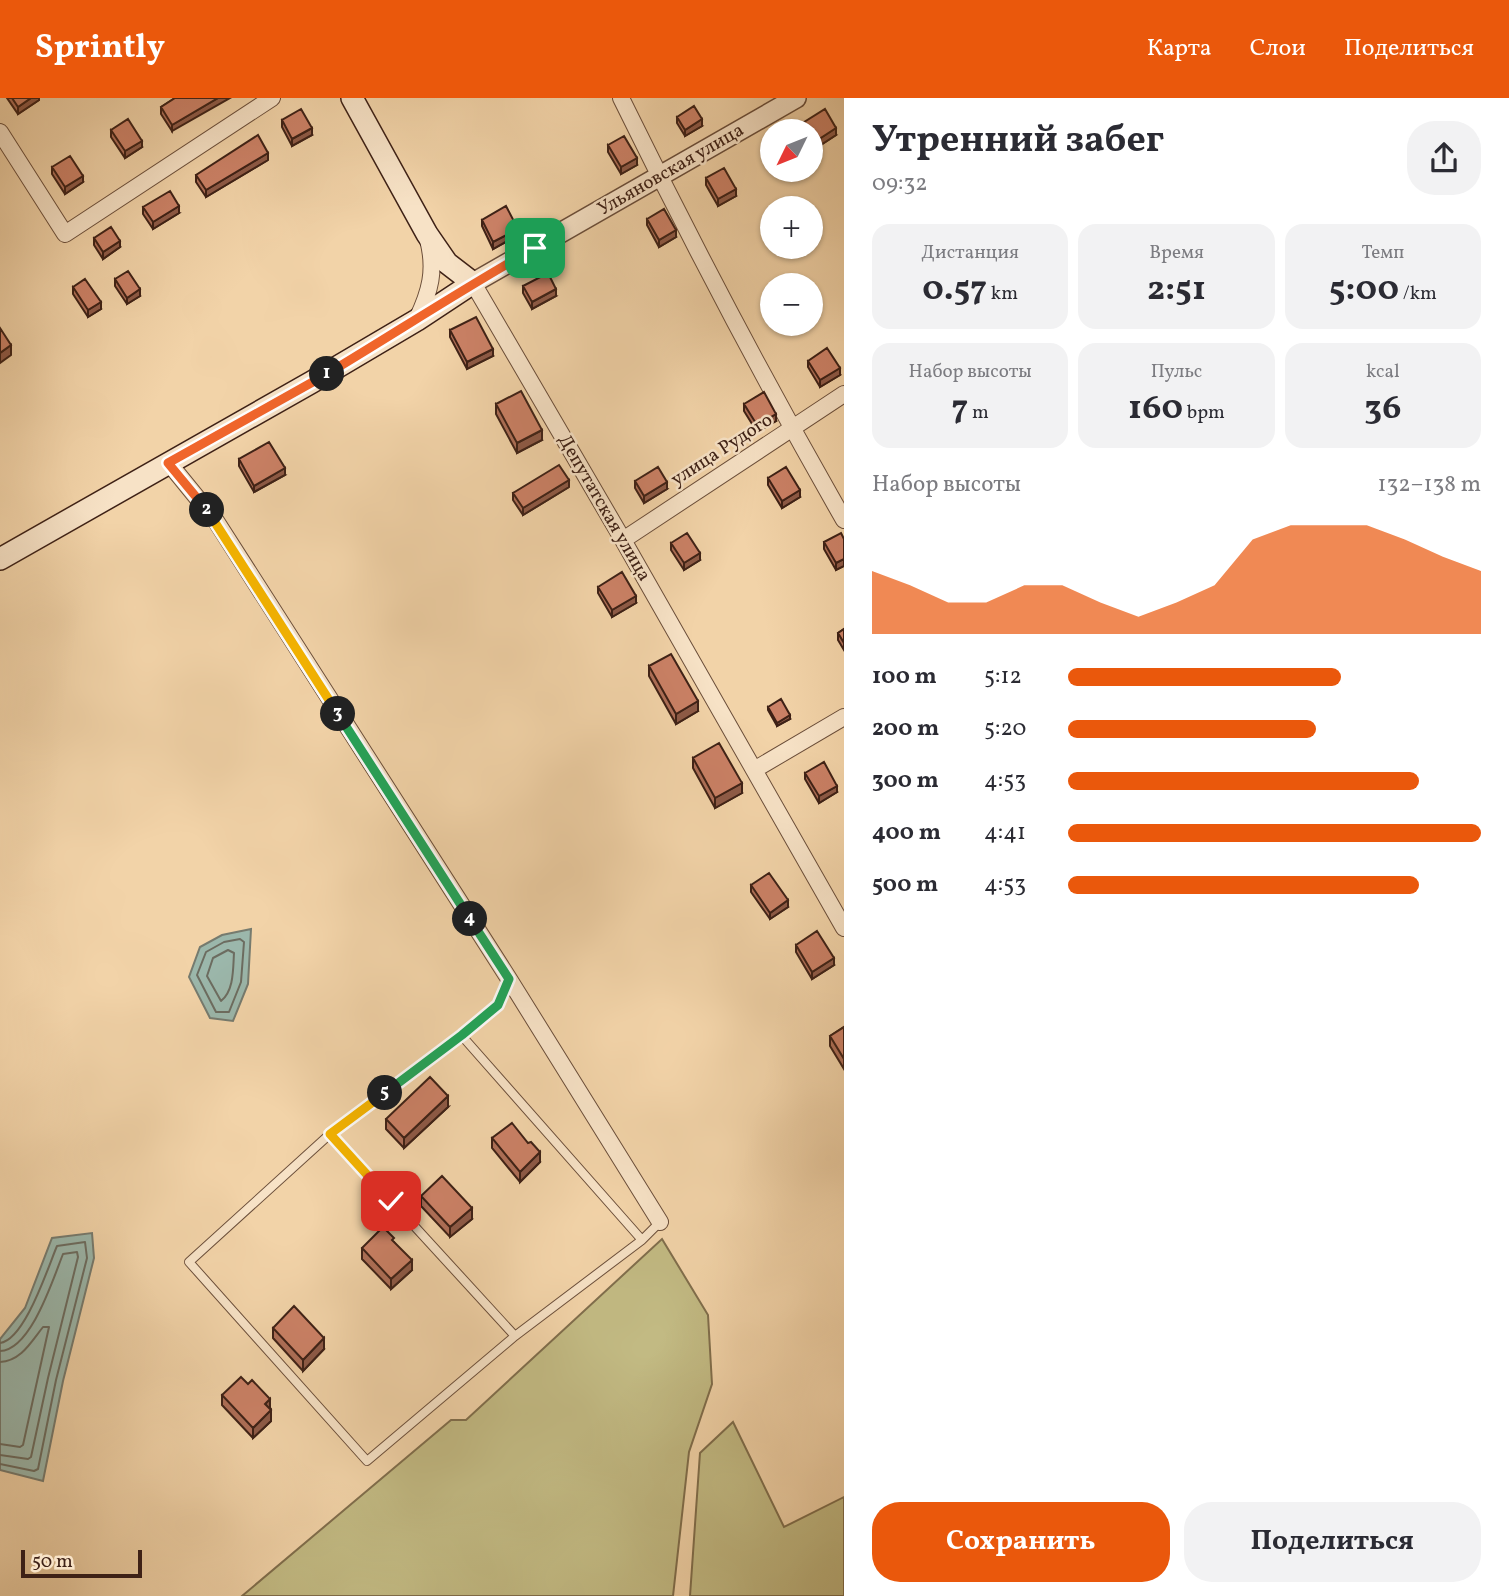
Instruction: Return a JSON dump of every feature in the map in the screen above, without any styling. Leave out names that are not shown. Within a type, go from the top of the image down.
[{"type":"main road","name":"Депутатская улица","points":[[352,98],[427,234],[447,262],[473,283]]},
{"type":"main road","points":[[0,559],[312,383],[473,283]]},
{"type":"street","points":[[0,132],[65,234],[272,98]]},
{"type":"street","points":[[621,98],[792,429],[844,520]]},
{"type":"street","name":"Ульяновская улица","points":[[473,283],[796,98]]},
{"type":"street","points":[[417,320],[428,297],[432,277],[433,259],[427,234]]},
{"type":"street","name":"Депутатская улица","points":[[473,283],[844,928]]},
{"type":"street","name":"улица Рудого","points":[[623,540],[844,394]]},
{"type":"street","points":[[168,463],[216,521],[509,979],[660,1222]]},
{"type":"street","points":[[754,770],[844,717]]},
{"type":"lane","points":[[509,979],[498,1005],[330,1134],[189,1262],[367,1461],[515,1336],[642,1240],[660,1222]]},
{"type":"lane","points":[[462,1035],[642,1240]]},
{"type":"lane","points":[[330,1134],[515,1336]]},
{"type":"shaded area","points":[[662,1239],[708,1315],[712,1384],[689,1452],[673,1596],[242,1596],[451,1420],[466,1420]]},
{"type":"shaded area","points":[[733,1422],[784,1527],[844,1497],[844,1596],[690,1596],[700,1453]]},
{"type":"water","points":[[251,929],[248,984],[233,1021],[210,1018],[189,977],[200,947],[222,935]]},
{"type":"water","points":[[92,1233],[94,1258],[63,1381],[43,1481],[0,1470],[0,1339],[25,1308],[52,1238]]},
{"type":"building","points":[[12,98],[31,98],[18,107]]},
{"type":"building","points":[[175,98],[218,98],[172,125],[161,107]]},
{"type":"building","points":[[694,106],[702,119],[685,130],[677,117]]},
{"type":"building","points":[[301,109],[312,128],[292,139],[282,120]]},
{"type":"building","points":[[825,109],[836,128],[823,136],[823,119],[809,119]]},
{"type":"building","points":[[128,119],[142,141],[125,151],[111,130]]},
{"type":"building","points":[[258,135],[268,153],[206,190],[196,175]]},
{"type":"building","points":[[624,136],[637,158],[621,167],[608,145]]},
{"type":"building","points":[[70,156],[83,176],[65,187],[52,167]]},
{"type":"building","points":[[724,168],[736,189],[718,199],[706,178]]},
{"type":"building","points":[[170,191],[179,206],[153,222],[143,207]]},
{"type":"building","points":[[506,206],[518,229],[493,242],[482,220]]},
{"type":"building","points":[[664,209],[676,230],[659,240],[647,219]]},
{"type":"building","points":[[111,227],[120,241],[103,252],[94,238]]},
{"type":"building","points":[[128,271],[140,289],[127,298],[115,279]]},
{"type":"building","points":[[548,273],[556,289],[532,302],[523,286]]},
{"type":"building","points":[[85,279],[101,302],[88,310],[73,287]]},
{"type":"building","points":[[476,317],[493,349],[467,362],[450,330]]},
{"type":"building","points":[[0,328],[11,345],[0,353]]},
{"type":"building","points":[[827,348],[840,368],[820,380],[808,361]]},
{"type":"building","points":[[521,391],[542,430],[517,443],[496,404]]},
{"type":"building","points":[[764,392],[776,414],[757,425],[744,404]]},
{"type":"building","points":[[269,442],[285,468],[254,486],[239,459]]},
{"type":"building","points":[[559,465],[569,480],[523,508],[513,493]]},
{"type":"building","points":[[658,467],[667,482],[644,496],[635,481]]},
{"type":"building","points":[[786,467],[800,490],[782,501],[768,478]]},
{"type":"building","points":[[687,533],[700,553],[684,563],[671,543]]},
{"type":"building","points":[[841,533],[844,539],[844,559],[836,563],[824,542]]},
{"type":"building","points":[[622,572],[636,596],[612,610],[598,587]]},
{"type":"building","points":[[844,629],[844,643],[838,633]]},
{"type":"building","points":[[671,654],[698,701],[676,714],[649,666]]},
{"type":"building","points":[[781,699],[790,715],[777,723],[768,707]]},
{"type":"building","points":[[719,743],[742,783],[715,798],[693,758]]},
{"type":"building","points":[[824,762],[837,786],[819,796],[805,773]]},
{"type":"building","points":[[769,873],[788,900],[770,913],[751,885]]},
{"type":"building","points":[[817,931],[834,958],[812,972],[796,945]]},
{"type":"building","points":[[844,1027],[844,1059],[830,1036]]},
{"type":"building","points":[[430,1077],[448,1096],[404,1138],[386,1119]]},
{"type":"building","points":[[512,1123],[528,1143],[531,1142],[540,1152],[520,1172],[492,1138]]},
{"type":"building","points":[[442,1176],[472,1208],[450,1227],[421,1196]]},
{"type":"building","points":[[383,1227],[412,1260],[391,1279],[362,1248]]},
{"type":"building","points":[[294,1306],[324,1338],[303,1360],[273,1328]]},
{"type":"building","points":[[241,1377],[248,1384],[252,1380],[270,1399],[265,1404],[271,1410],[253,1428],[222,1395]]},
{"type":"route","points":[[391,1201],[330,1134],[498,1005],[509,979],[216,521],[168,463],[312,383],[473,283],[535,248]]}]
